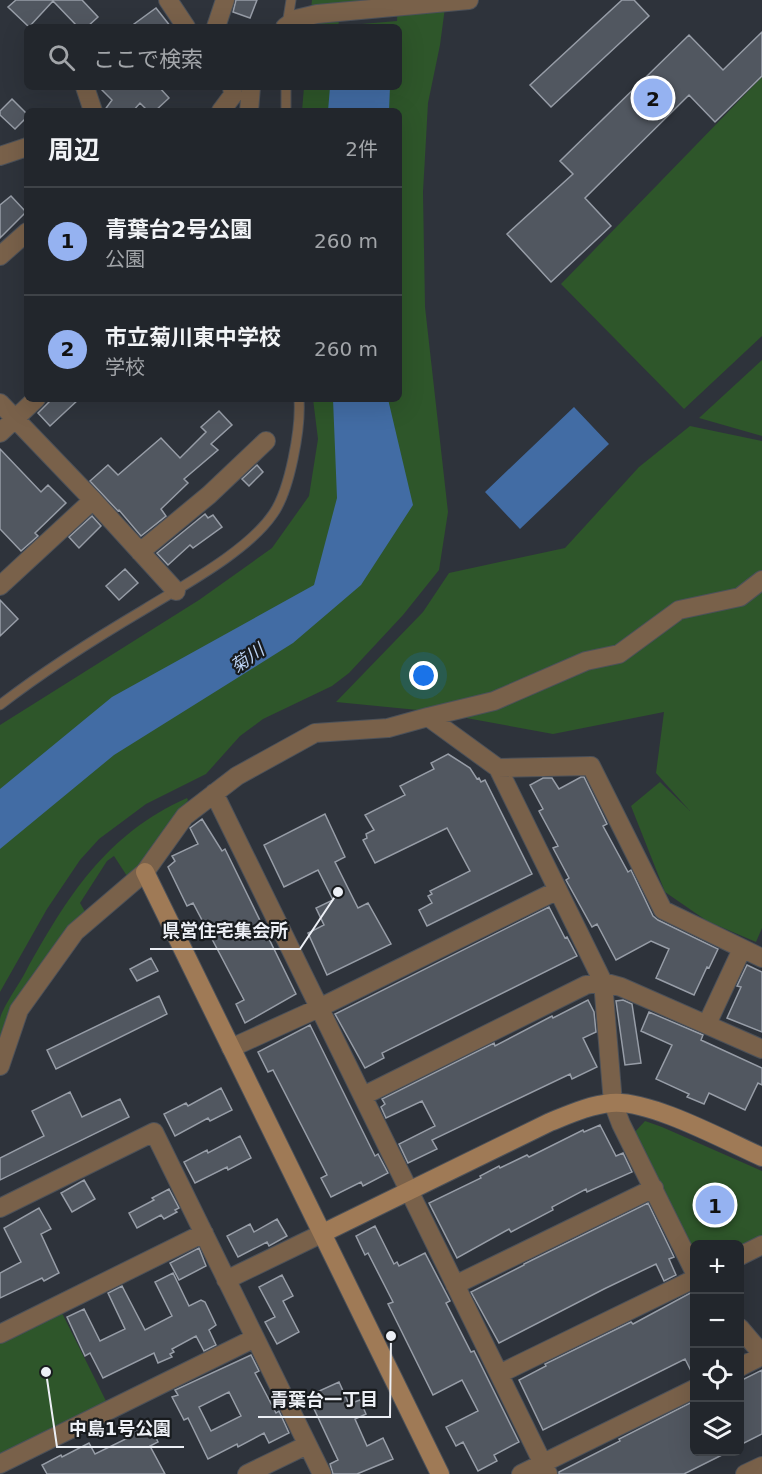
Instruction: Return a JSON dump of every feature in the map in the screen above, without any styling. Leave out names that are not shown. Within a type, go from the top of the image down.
[{"type":"street","points":[[168,0],[184,24]]},
{"type":"street","points":[[217,24],[225,0]]},
{"type":"street","points":[[292,24],[317,14],[469,0]]},
{"type":"street","points":[[87,90],[92,108]]},
{"type":"street","points":[[225,108],[233,95],[232,90]]},
{"type":"street","points":[[249,108],[251,90]]},
{"type":"street","points":[[0,156],[24,148]]},
{"type":"street","points":[[0,256],[24,234]]},
{"type":"street","points":[[0,433],[33,402]]},
{"type":"street","points":[[0,404],[93,500],[176,591]]},
{"type":"street","points":[[140,552],[209,495],[266,441]]},
{"type":"street","points":[[0,586],[93,500]]},
{"type":"street","points":[[0,1066],[19,1010],[75,932],[145,872],[185,816],[237,776],[315,733],[388,728],[494,701],[586,661],[619,654],[679,610],[740,597],[762,580]]},
{"type":"street","points":[[428,717],[498,768],[603,982],[613,1103],[621,1124],[690,1263]]},
{"type":"street","points":[[498,768],[591,766],[663,910],[762,958]]},
{"type":"street","points":[[214,793],[545,1469]]},
{"type":"street","points":[[145,872],[440,1474]]},
{"type":"street","points":[[231,1048],[319,1008],[558,890]]},
{"type":"street","points":[[707,1024],[742,949]]},
{"type":"street","points":[[363,1096],[586,985],[603,982],[621,987],[762,1049]]},
{"type":"street","points":[[226,1280],[550,1122],[583,1109],[613,1103],[640,1106],[668,1115],[762,1157]]},
{"type":"street","points":[[0,1208],[154,1132],[322,1474]]},
{"type":"street","points":[[455,1285],[654,1188]]},
{"type":"street","points":[[0,1334],[204,1233]]},
{"type":"street","points":[[744,1254],[762,1245]]},
{"type":"street","points":[[499,1374],[690,1281]]},
{"type":"street","points":[[744,1333],[762,1355],[744,1365]]},
{"type":"street","points":[[0,1464],[255,1338]]},
{"type":"street","points":[[520,1474],[545,1469],[690,1391]]},
{"type":"street","points":[[247,1474],[307,1445]]},
{"type":"street","points":[[745,1474],[762,1466]]},
{"type":"lane","points":[[289,24],[291,0]]},
{"type":"lane","points":[[286,90],[286,108]]},
{"type":"lane","points":[[0,705],[68,658],[176,591],[255,537],[274,513],[282,496],[293,459],[299,402]]},
{"type":"green space","points":[[312,0],[446,0],[440,45],[428,103],[423,192],[425,307],[448,512],[439,570],[403,615],[349,673],[332,686],[263,719],[240,736],[206,774],[146,804],[99,839],[80,860],[47,909],[0,992],[0,725],[199,600],[272,548],[309,496],[318,439],[313,402],[402,402],[402,108],[302,108],[304,90],[402,90],[402,24],[309,24]]},
{"type":"green space","points":[[762,77],[762,336],[684,409],[561,284]]},
{"type":"green space","points":[[762,360],[762,436],[699,418]]},
{"type":"green space","points":[[690,426],[762,441],[762,928],[756,942],[707,921],[665,892],[631,806],[660,782],[690,811],[656,773],[664,712],[553,734],[428,711],[336,702],[423,612],[449,573],[565,548],[639,467]]},
{"type":"green space","points":[[187,798],[188,800],[161,841],[127,876],[114,856],[107,861],[80,903],[87,915],[72,928],[0,1060],[1,1014],[41,944],[74,893],[111,849],[133,830]]},
{"type":"green space","points":[[645,1121],[762,1171],[762,1240],[744,1249],[744,1240],[690,1240],[690,1251],[633,1134]]},
{"type":"green space","points":[[61,1311],[107,1403],[0,1456],[0,1341]]},
{"type":"water","points":[[330,90],[390,90],[389,108],[328,108]]},
{"type":"water","name":"菊川","points":[[333,402],[389,402],[413,505],[361,585],[293,643],[114,755],[0,849],[0,789],[112,697],[314,585],[337,498]]},
{"type":"water","points":[[574,407],[609,444],[520,529],[485,492]]},
{"type":"pier","points":[[398,0],[397,21],[338,24],[343,5]]},
{"type":"building","points":[[16,0],[82,0],[98,17],[90,24],[75,24],[53,1],[32,24],[26,24],[8,7]]},
{"type":"building","points":[[236,0],[257,0],[250,18],[233,12]]},
{"type":"building","points":[[622,0],[634,0],[649,16],[551,107],[530,85]]},
{"type":"building","points":[[156,8],[169,24],[134,24]]},
{"type":"building","points":[[762,32],[762,76],[715,122],[689,95],[585,198],[611,226],[551,282],[507,234],[573,174],[560,161],[689,35],[723,70]]},
{"type":"building","points":[[102,90],[162,90],[169,98],[158,108],[145,108],[140,103],[136,108],[106,108],[112,100]]},
{"type":"building","points":[[12,99],[24,111],[24,120],[15,129],[0,115],[0,111]]},
{"type":"building","points":[[11,196],[24,210],[24,214],[0,238],[0,205]]},
{"type":"building","points":[[49,402],[76,402],[50,426],[38,413]]},
{"type":"building","points":[[219,411],[232,425],[211,444],[218,450],[184,479],[188,483],[161,509],[166,516],[141,536],[90,481],[108,465],[118,475],[161,438],[180,458],[206,432],[201,427]]},
{"type":"building","points":[[0,449],[41,492],[48,485],[66,503],[35,533],[38,536],[21,551],[0,529]]},
{"type":"building","points":[[257,465],[263,472],[249,486],[242,479]]},
{"type":"building","points":[[205,514],[208,518],[213,515],[222,527],[193,548],[190,545],[168,565],[157,553]]},
{"type":"building","points":[[92,516],[101,526],[79,548],[69,537]]},
{"type":"building","points":[[125,569],[138,583],[119,600],[106,586]]},
{"type":"building","points":[[0,600],[18,619],[0,636]]},
{"type":"building","points":[[448,754],[470,768],[481,782],[485,780],[532,874],[427,926],[419,910],[432,903],[428,896],[432,894],[430,891],[470,871],[447,828],[375,863],[363,840],[367,838],[366,834],[374,830],[365,815],[405,795],[400,786],[434,769],[431,763]]},
{"type":"building","points":[[584,777],[607,824],[603,826],[628,872],[631,870],[653,916],[718,949],[694,995],[656,978],[669,949],[651,941],[616,960],[597,924],[592,927],[566,880],[569,878],[553,848],[558,846],[539,811],[543,809],[530,785],[543,778],[552,778],[559,789]]},
{"type":"building","points":[[325,814],[345,857],[335,862],[358,908],[368,903],[391,944],[327,975],[308,933],[324,925],[316,908],[333,900],[318,870],[284,887],[264,845]]},
{"type":"building","points":[[202,819],[222,851],[225,849],[296,994],[245,1023],[236,1004],[244,1000],[193,903],[187,906],[168,867],[175,861],[172,856],[198,844],[190,828]]},
{"type":"building","points":[[549,907],[577,956],[382,1053],[384,1058],[365,1068],[335,1014]]},
{"type":"building","points":[[151,958],[158,971],[137,981],[130,969]]},
{"type":"building","points":[[747,965],[762,972],[762,1032],[727,1018],[741,987],[737,986]]},
{"type":"building","points":[[159,996],[167,1014],[56,1069],[47,1050]]},
{"type":"building","points":[[588,1000],[594,1012],[596,1032],[583,1038],[597,1067],[572,1079],[570,1074],[432,1140],[437,1149],[408,1163],[399,1144],[435,1126],[422,1101],[386,1118],[381,1107],[385,1104],[382,1099],[494,1043],[495,1046]]},
{"type":"building","points":[[623,1000],[632,1004],[641,1063],[625,1065],[616,1001]]},
{"type":"building","points":[[649,1012],[703,1035],[701,1040],[762,1068],[762,1085],[758,1083],[745,1110],[709,1093],[704,1104],[687,1097],[689,1094],[656,1079],[672,1045],[641,1031]]},
{"type":"building","points":[[310,1025],[375,1156],[378,1154],[388,1173],[363,1186],[361,1182],[331,1197],[321,1178],[327,1175],[273,1070],[268,1072],[258,1052]]},
{"type":"building","points":[[221,1088],[232,1110],[210,1121],[208,1118],[175,1136],[164,1114],[186,1103],[188,1106]]},
{"type":"building","points":[[70,1092],[82,1117],[120,1099],[129,1117],[0,1180],[0,1158],[44,1136],[32,1111]]},
{"type":"building","points":[[600,1125],[616,1156],[623,1153],[632,1172],[587,1192],[586,1189],[552,1207],[553,1210],[511,1232],[509,1229],[457,1258],[429,1203],[481,1178],[480,1176],[499,1166],[500,1168],[527,1155],[529,1157],[583,1130],[584,1132]]},
{"type":"building","points":[[240,1136],[251,1158],[195,1183],[184,1162],[207,1150],[208,1153]]},
{"type":"building","points":[[84,1180],[95,1199],[72,1212],[61,1193]]},
{"type":"building","points":[[169,1189],[179,1208],[175,1210],[177,1212],[164,1219],[161,1215],[137,1228],[129,1213]]},
{"type":"building","points":[[648,1203],[674,1257],[669,1259],[676,1275],[664,1281],[656,1264],[499,1343],[471,1292]]},
{"type":"building","points":[[39,1208],[51,1229],[41,1234],[59,1273],[44,1281],[42,1278],[0,1298],[0,1273],[21,1262],[4,1228]]},
{"type":"building","points":[[277,1219],[287,1236],[269,1246],[267,1242],[238,1257],[227,1236],[250,1224],[254,1232]]},
{"type":"building","points":[[375,1226],[394,1264],[397,1262],[399,1266],[425,1253],[450,1301],[446,1303],[471,1352],[474,1351],[519,1442],[494,1455],[497,1461],[478,1471],[463,1442],[456,1446],[446,1427],[478,1411],[462,1380],[433,1395],[388,1304],[393,1302],[368,1253],[365,1255],[356,1236]]},
{"type":"building","points":[[199,1248],[206,1266],[179,1280],[170,1263]]},
{"type":"building","points":[[173,1273],[189,1306],[201,1300],[205,1302],[216,1325],[209,1330],[216,1345],[204,1351],[196,1336],[172,1349],[174,1352],[170,1354],[172,1357],[158,1363],[154,1353],[103,1378],[90,1353],[85,1356],[67,1317],[84,1309],[100,1341],[125,1329],[108,1293],[122,1286],[145,1330],[172,1316],[155,1282]]},
{"type":"building","points":[[282,1275],[293,1296],[283,1301],[299,1332],[277,1344],[265,1322],[275,1317],[259,1287]]},
{"type":"building","points":[[690,1293],[690,1369],[685,1359],[543,1430],[519,1380],[546,1366],[545,1364],[631,1322],[633,1324]]},
{"type":"building","points":[[251,1355],[259,1371],[255,1373],[276,1413],[279,1411],[289,1433],[269,1443],[264,1433],[208,1459],[188,1418],[184,1420],[172,1397],[178,1395],[175,1390]],"holes":[[[229,1392],[241,1416],[211,1431],[199,1407]]]},
{"type":"building","points":[[762,1370],[762,1434],[744,1443],[744,1402],[744,1379]]},
{"type":"building","points":[[339,1382],[349,1404],[360,1400],[366,1414],[355,1419],[367,1446],[383,1438],[393,1459],[357,1474],[333,1474],[330,1464],[338,1460],[308,1396]]},
{"type":"building","points":[[690,1403],[690,1456],[720,1456],[684,1474],[559,1474],[620,1441],[619,1439]]},
{"type":"building","points":[[148,1422],[158,1442],[150,1446],[165,1474],[47,1474],[42,1465],[89,1443],[95,1454],[132,1436],[129,1431]]},
{"type":"place","name":"市立菊川東中学校","points":[[653,98]]},
{"type":"place","name":"県営住宅集会所","points":[[338,892]]},
{"type":"place","name":"青葉台2号公園","points":[[715,1205]]},
{"type":"place","name":"青葉台一丁目","points":[[391,1336]]},
{"type":"place","name":"中島1号公園","points":[[46,1372]]}]
